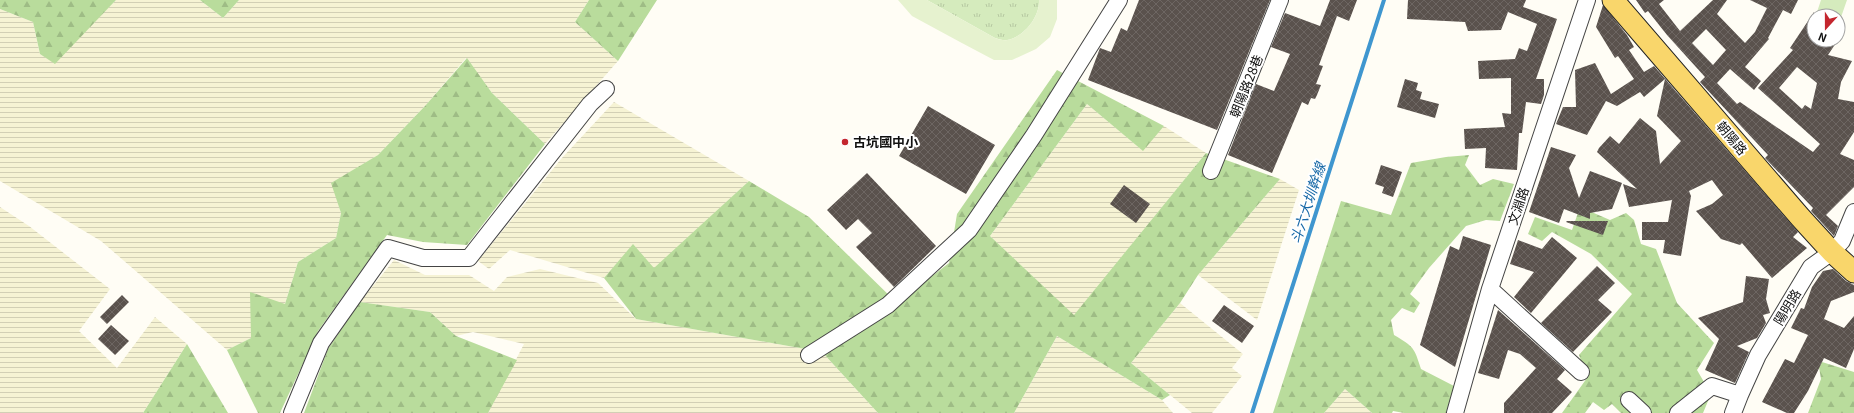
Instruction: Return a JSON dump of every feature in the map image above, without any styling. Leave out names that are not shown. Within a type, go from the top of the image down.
[{"type":"main road","name":"朝陽路","points":[[1613,0],[1832,252],[1854,272]]},
{"type":"street","points":[[809,355],[888,305],[969,230],[1034,135],[1119,0]]},
{"type":"street","name":"朝陽路28巷","points":[[1211,171],[1280,0]]},
{"type":"street","name":"文淵路","points":[[1455,413],[1490,289],[1587,0]]},
{"type":"street","points":[[292,413],[321,343],[388,248],[423,258],[469,258],[590,104],[606,90]]},
{"type":"street","name":"陽明路","points":[[1733,413],[1758,355],[1810,266],[1832,252],[1842,241],[1854,212]]},
{"type":"street","points":[[1490,289],[1581,372]]},
{"type":"street","points":[[1678,413],[1712,386],[1740,394]]},
{"type":"street","points":[[1629,400],[1643,413]]},
{"type":"shaded area","points":[[116,0],[200,0],[223,18],[239,0],[589,0],[575,22],[618,61],[545,144],[492,93],[466,58],[425,106],[378,155],[332,183],[341,213],[336,238],[298,262],[285,304],[251,338],[227,350],[101,241],[0,181],[0,9],[33,22],[40,54],[55,63]]},
{"type":"shaded area","points":[[614,102],[749,181],[654,269],[633,245],[604,278],[510,250],[489,269],[478,261],[561,159]]},
{"type":"shaded area","points":[[1087,104],[1142,150],[1164,126],[1206,153],[1074,316],[990,236]]},
{"type":"shaded area","points":[[1280,179],[1299,190],[1257,320],[1198,275]]},
{"type":"shaded area","points":[[0,207],[29,226],[110,289],[79,331],[117,368],[155,317],[187,344],[143,413],[0,413]]},
{"type":"shaded area","points":[[394,260],[425,275],[469,275],[494,291],[507,277],[540,269],[598,283],[636,319],[822,352],[878,413],[488,413],[524,344],[473,332],[456,336],[430,312],[360,302]]},
{"type":"shaded area","points":[[1180,303],[1243,354],[1232,368],[1242,376],[1212,413],[1192,413],[1131,363]]},
{"type":"shaded area","points":[[1057,336],[1162,400],[1173,413],[1014,413]]},
{"type":"shaded area","points":[[1345,389],[1372,413],[1324,413]]},
{"type":"green space","points":[[0,0],[116,0],[55,64],[40,54],[33,22],[0,9]]},
{"type":"green space","points":[[200,0],[239,0],[223,18]]},
{"type":"green space","points":[[589,0],[657,0],[618,61],[575,22]]},
{"type":"green space","points":[[898,0],[927,0],[995,38],[1003,40],[1013,38],[1025,31],[1037,13],[1039,0],[1057,0],[1057,19],[1050,37],[1036,49],[1012,60],[994,60],[912,16]]},
{"type":"green space","points":[[927,0],[1039,0],[1039,6],[1034,19],[1025,31],[1013,38],[1004,40],[995,38]]},
{"type":"green space","points":[[1821,0],[1847,0],[1844,8],[1818,8]]},
{"type":"green space","points":[[467,58],[492,93],[545,144],[467,245],[423,242],[387,235],[318,331],[280,413],[258,413],[227,350],[251,338],[250,292],[285,304],[298,262],[336,238],[341,213],[331,183],[378,155],[425,106]]},
{"type":"green space","points":[[1057,70],[1164,126],[1143,151],[1087,104],[990,236],[1074,315],[1206,153],[1280,179],[1198,275],[1180,303],[1131,363],[1170,395],[1162,400],[1057,336],[1014,413],[878,413],[822,352],[636,319],[604,278],[633,244],[654,268],[749,181],[809,217],[897,303],[949,263],[957,214]]},
{"type":"green space","points":[[1469,155],[1465,165],[1480,185],[1493,179],[1514,184],[1500,221],[1486,220],[1466,226],[1429,268],[1410,294],[1420,303],[1414,313],[1402,308],[1391,320],[1394,335],[1406,342],[1412,348],[1417,356],[1421,369],[1454,386],[1446,413],[1404,413],[1393,411],[1392,413],[1372,413],[1345,389],[1324,413],[1273,413],[1341,201],[1391,215],[1411,163]]},
{"type":"green space","points":[[1580,207],[1610,220],[1626,213],[1634,220],[1641,244],[1656,249],[1677,303],[1714,343],[1697,370],[1711,394],[1703,413],[1621,413],[1612,404],[1604,410],[1593,402],[1585,413],[1562,413],[1587,378],[1579,355],[1632,294],[1591,254],[1552,232],[1542,241],[1528,234],[1535,217],[1572,230]]},
{"type":"green space","points":[[360,302],[430,312],[456,336],[517,360],[488,413],[304,413],[328,349]]},
{"type":"green space","points":[[187,344],[228,413],[143,413]]},
{"type":"green space","points":[[1822,362],[1854,372],[1854,413],[1808,413],[1821,379],[1819,367]]},
{"type":"building","points":[[1139,0],[1270,0],[1217,130],[1088,80],[1100,48],[1111,52],[1121,28],[1127,31]]},
{"type":"building","points":[[1330,0],[1357,0],[1349,21],[1337,16],[1319,65],[1323,66],[1316,84],[1321,85],[1317,95],[1315,99],[1311,98],[1308,105],[1302,102],[1272,173],[1228,155],[1256,84],[1274,91],[1290,54],[1271,47],[1285,13],[1320,26]]},
{"type":"building","points":[[1408,0],[1526,0],[1523,7],[1557,19],[1536,79],[1544,79],[1544,95],[1541,104],[1526,102],[1522,133],[1519,133],[1517,170],[1485,168],[1486,148],[1465,149],[1464,129],[1505,127],[1502,113],[1511,114],[1511,78],[1479,79],[1478,61],[1515,59],[1519,48],[1527,51],[1537,24],[1508,12],[1501,30],[1468,31],[1465,22],[1407,19]]},
{"type":"building","points":[[1636,0],[1664,0],[1659,4],[1680,31],[1713,0],[1727,0],[1717,14],[1745,43],[1755,32],[1767,8],[1750,0],[1798,0],[1791,14],[1783,10],[1768,38],[1769,39],[1745,67],[1761,81],[1754,90],[1730,69],[1717,83],[1737,104],[1740,102],[1813,152],[1820,144],[1758,88],[1793,50],[1790,48],[1806,24],[1806,48],[1833,48],[1828,55],[1852,61],[1841,82],[1838,99],[1854,102],[1854,132],[1840,154],[1854,160],[1854,187],[1826,215],[1838,226],[1834,236],[1811,211],[1813,208],[1765,158],[1768,155],[1700,82],[1705,77],[1667,35],[1648,11],[1645,13]],"holes":[[[1706,29],[1726,50],[1713,65],[1692,43]],[[1797,67],[1817,83],[1811,109],[1805,105],[1802,109],[1779,88]]]},
{"type":"building","points":[[1603,5],[1627,35],[1634,47],[1629,50],[1644,72],[1654,66],[1798,232],[1793,237],[1807,248],[1772,278],[1742,243],[1740,245],[1721,239],[1696,211],[1712,204],[1723,195],[1712,180],[1689,191],[1691,196],[1681,256],[1663,253],[1665,240],[1642,240],[1642,222],[1668,222],[1672,200],[1629,207],[1623,184],[1637,189],[1597,152],[1610,136],[1619,144],[1640,118],[1656,131],[1660,164],[1681,141],[1657,116],[1665,79],[1644,97],[1640,92],[1617,106],[1606,101],[1587,135],[1556,124],[1563,107],[1576,107],[1575,70],[1595,63],[1611,94],[1634,79],[1618,56],[1615,58],[1596,27]]},
{"type":"building","points":[[1405,79],[1418,83],[1416,90],[1422,92],[1420,99],[1439,104],[1435,118],[1397,107]]},
{"type":"building","points":[[928,106],[995,145],[966,194],[899,156]]},
{"type":"building","points":[[1551,147],[1576,155],[1569,168],[1579,198],[1590,171],[1622,183],[1612,209],[1590,213],[1590,219],[1564,209],[1559,223],[1529,212]]},
{"type":"building","points":[[1381,165],[1402,172],[1393,197],[1382,193],[1384,187],[1375,184]]},
{"type":"building","points":[[867,173],[936,246],[894,287],[856,247],[872,233],[858,219],[846,230],[827,210]]},
{"type":"building","points":[[1124,185],[1150,204],[1136,223],[1110,204]]},
{"type":"building","points":[[1608,221],[1603,235],[1566,222]]},
{"type":"building","points":[[1463,236],[1491,245],[1455,367],[1420,345],[1450,246],[1459,250]]},
{"type":"building","points":[[1552,237],[1577,258],[1531,313],[1514,297],[1534,272],[1510,264],[1518,240],[1542,249]]},
{"type":"building","points":[[1597,266],[1615,283],[1598,300],[1612,312],[1573,352],[1541,323]]},
{"type":"building","points":[[1833,269],[1846,281],[1854,285],[1854,292],[1831,301],[1824,319],[1844,328],[1854,316],[1854,349],[1846,368],[1824,358],[1808,391],[1794,413],[1787,413],[1762,402],[1785,359],[1794,363],[1808,335],[1791,328],[1801,308],[1804,309],[1812,287],[1823,271]]},
{"type":"building","points":[[1746,276],[1769,279],[1766,299],[1770,313],[1763,315],[1766,323],[1757,338],[1737,346],[1749,352],[1735,383],[1705,370],[1719,339],[1698,318],[1743,302]]},
{"type":"building","points":[[122,295],[129,302],[107,324],[100,317]]},
{"type":"building","points":[[1224,305],[1254,326],[1242,343],[1212,321]]},
{"type":"building","points":[[1498,310],[1565,370],[1557,379],[1572,392],[1552,413],[1504,413],[1504,403],[1536,368],[1520,354],[1508,350],[1499,379],[1478,373]]},
{"type":"building","points":[[111,325],[129,341],[115,355],[98,339]]},
{"type":"waterway","name":"斗六大圳幹線","points":[[1252,413],[1384,0]]},
{"type":"place","name":"古坑國中小","points":[[845,142]]}]
